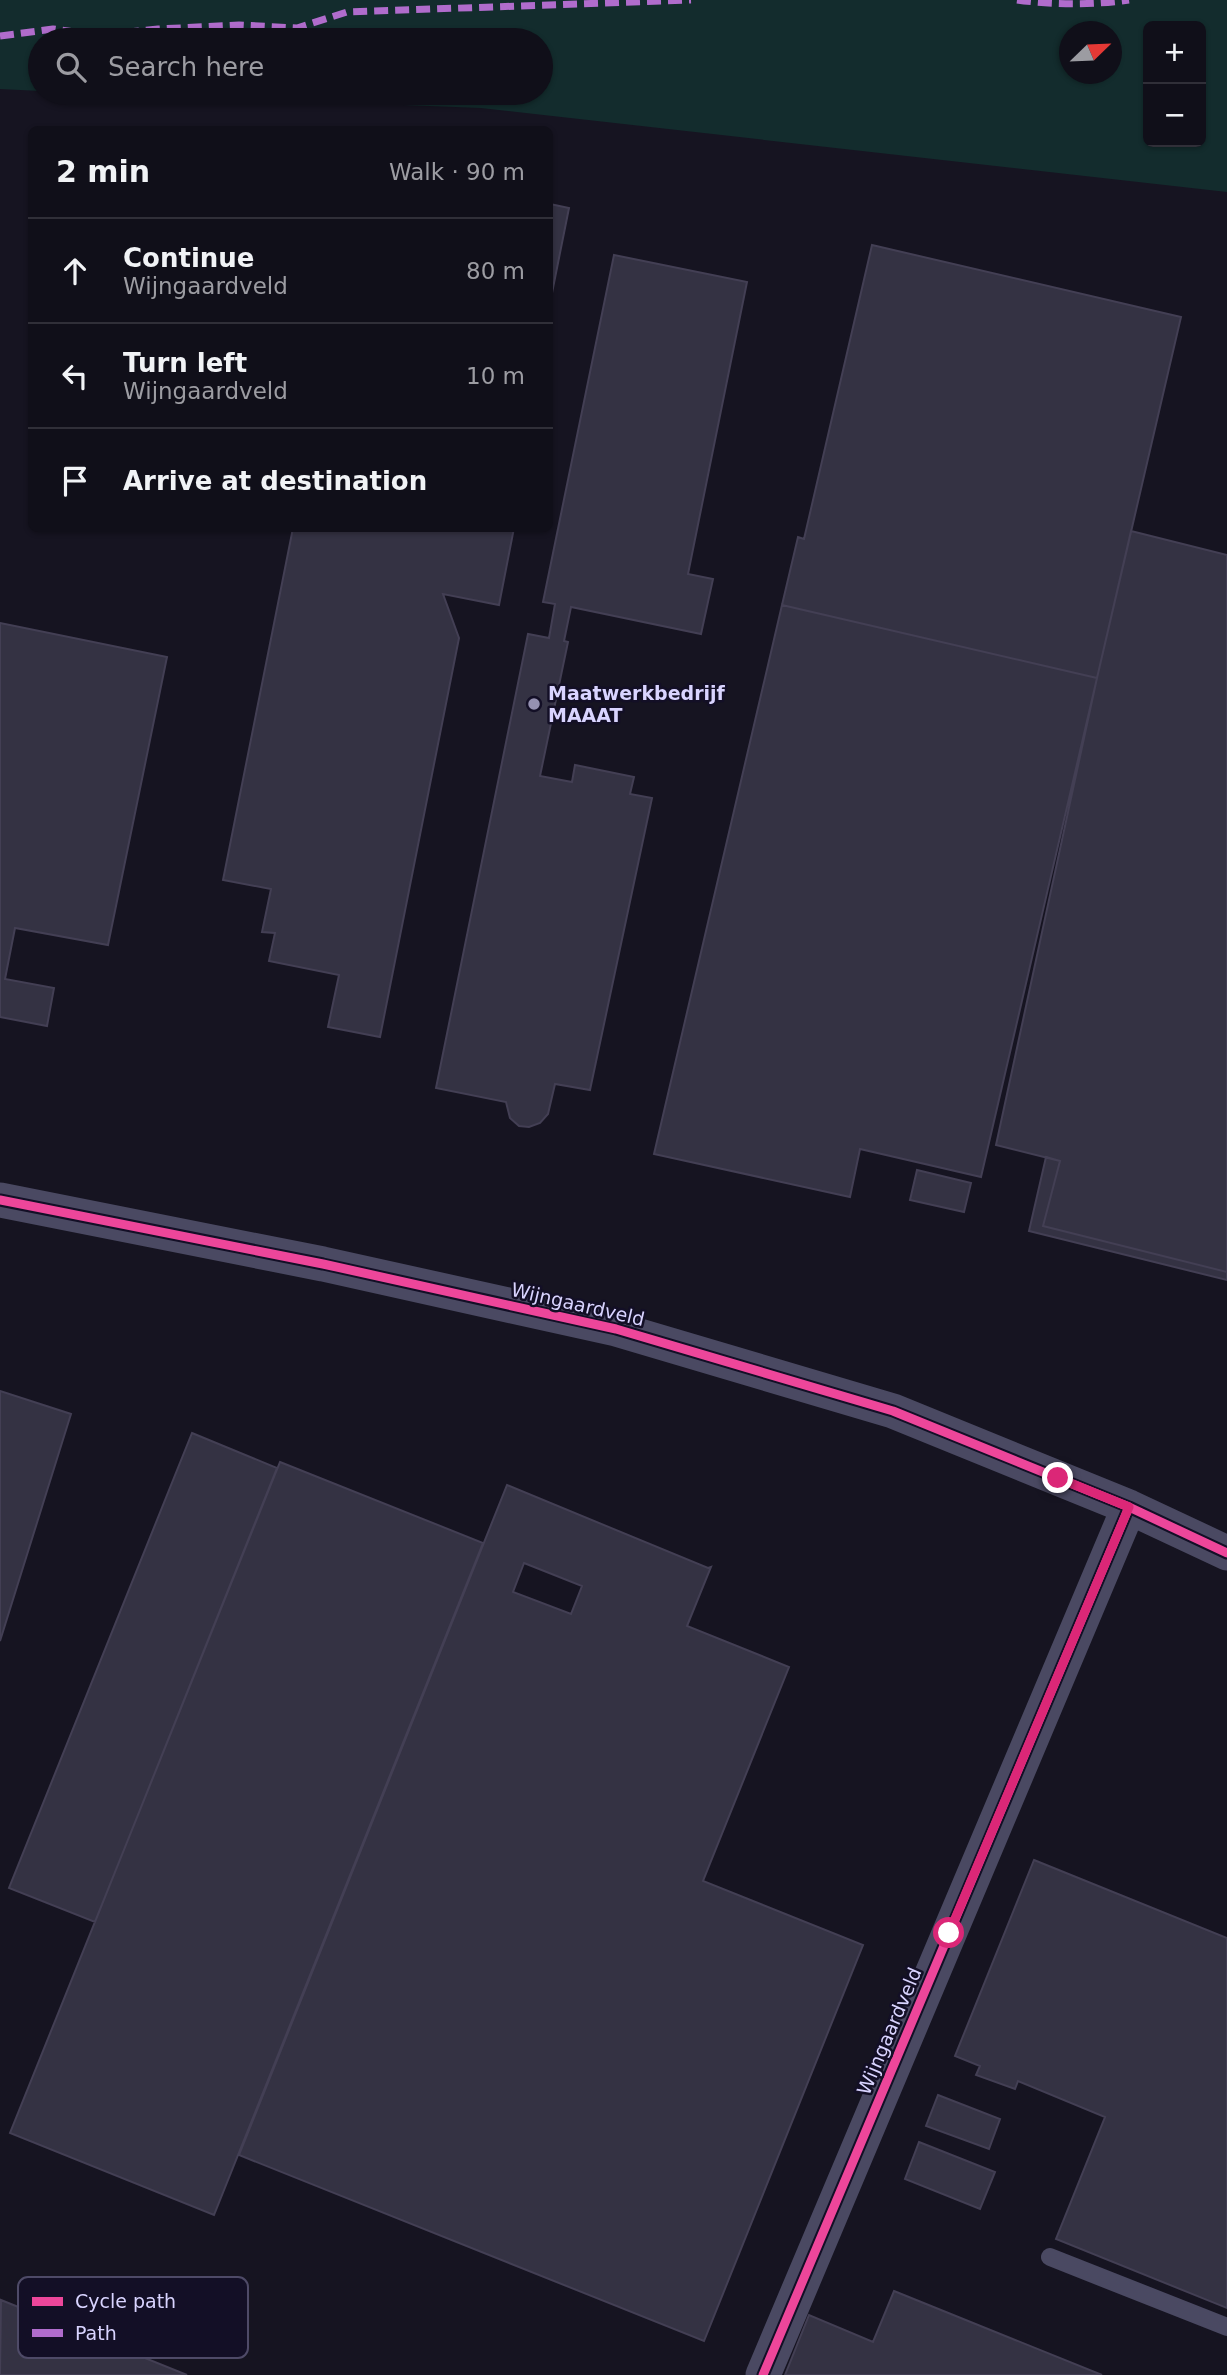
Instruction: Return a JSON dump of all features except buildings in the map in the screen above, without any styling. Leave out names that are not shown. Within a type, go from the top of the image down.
[{"type":"street","name":"Wijngaardveld","points":[[0,1200],[323,1264],[616,1329],[893,1410],[1129,1507],[1227,1553]]},
{"type":"street","name":"Wijngaardveld","points":[[763,2375],[1129,1507]]},
{"type":"lane","points":[[1049,2257],[1227,2327]]},
{"type":"green space","points":[[0,0],[1227,0],[1227,192],[481,108],[403,105],[553,105],[553,28],[28,28],[28,90],[0,89]]},
{"type":"marked path","points":[[297,28],[347,12],[691,0]]},
{"type":"marked path","points":[[1017,0],[1073,4],[1129,0]]},
{"type":"marked path","points":[[178,28],[239,25],[297,28]]},
{"type":"marked path","points":[[0,36],[28,32]]},
{"type":"cycle path","points":[[0,1200],[323,1264],[616,1329],[893,1411],[1129,1507],[1227,1553]]},
{"type":"cycle path","points":[[763,2375],[1129,1507]]},
{"type":"place","name":"Maatwerkbedrijf MAAAT","points":[[534,704]]},
{"type":"route","points":[[949,1933],[1129,1507],[1058,1478]]}]
